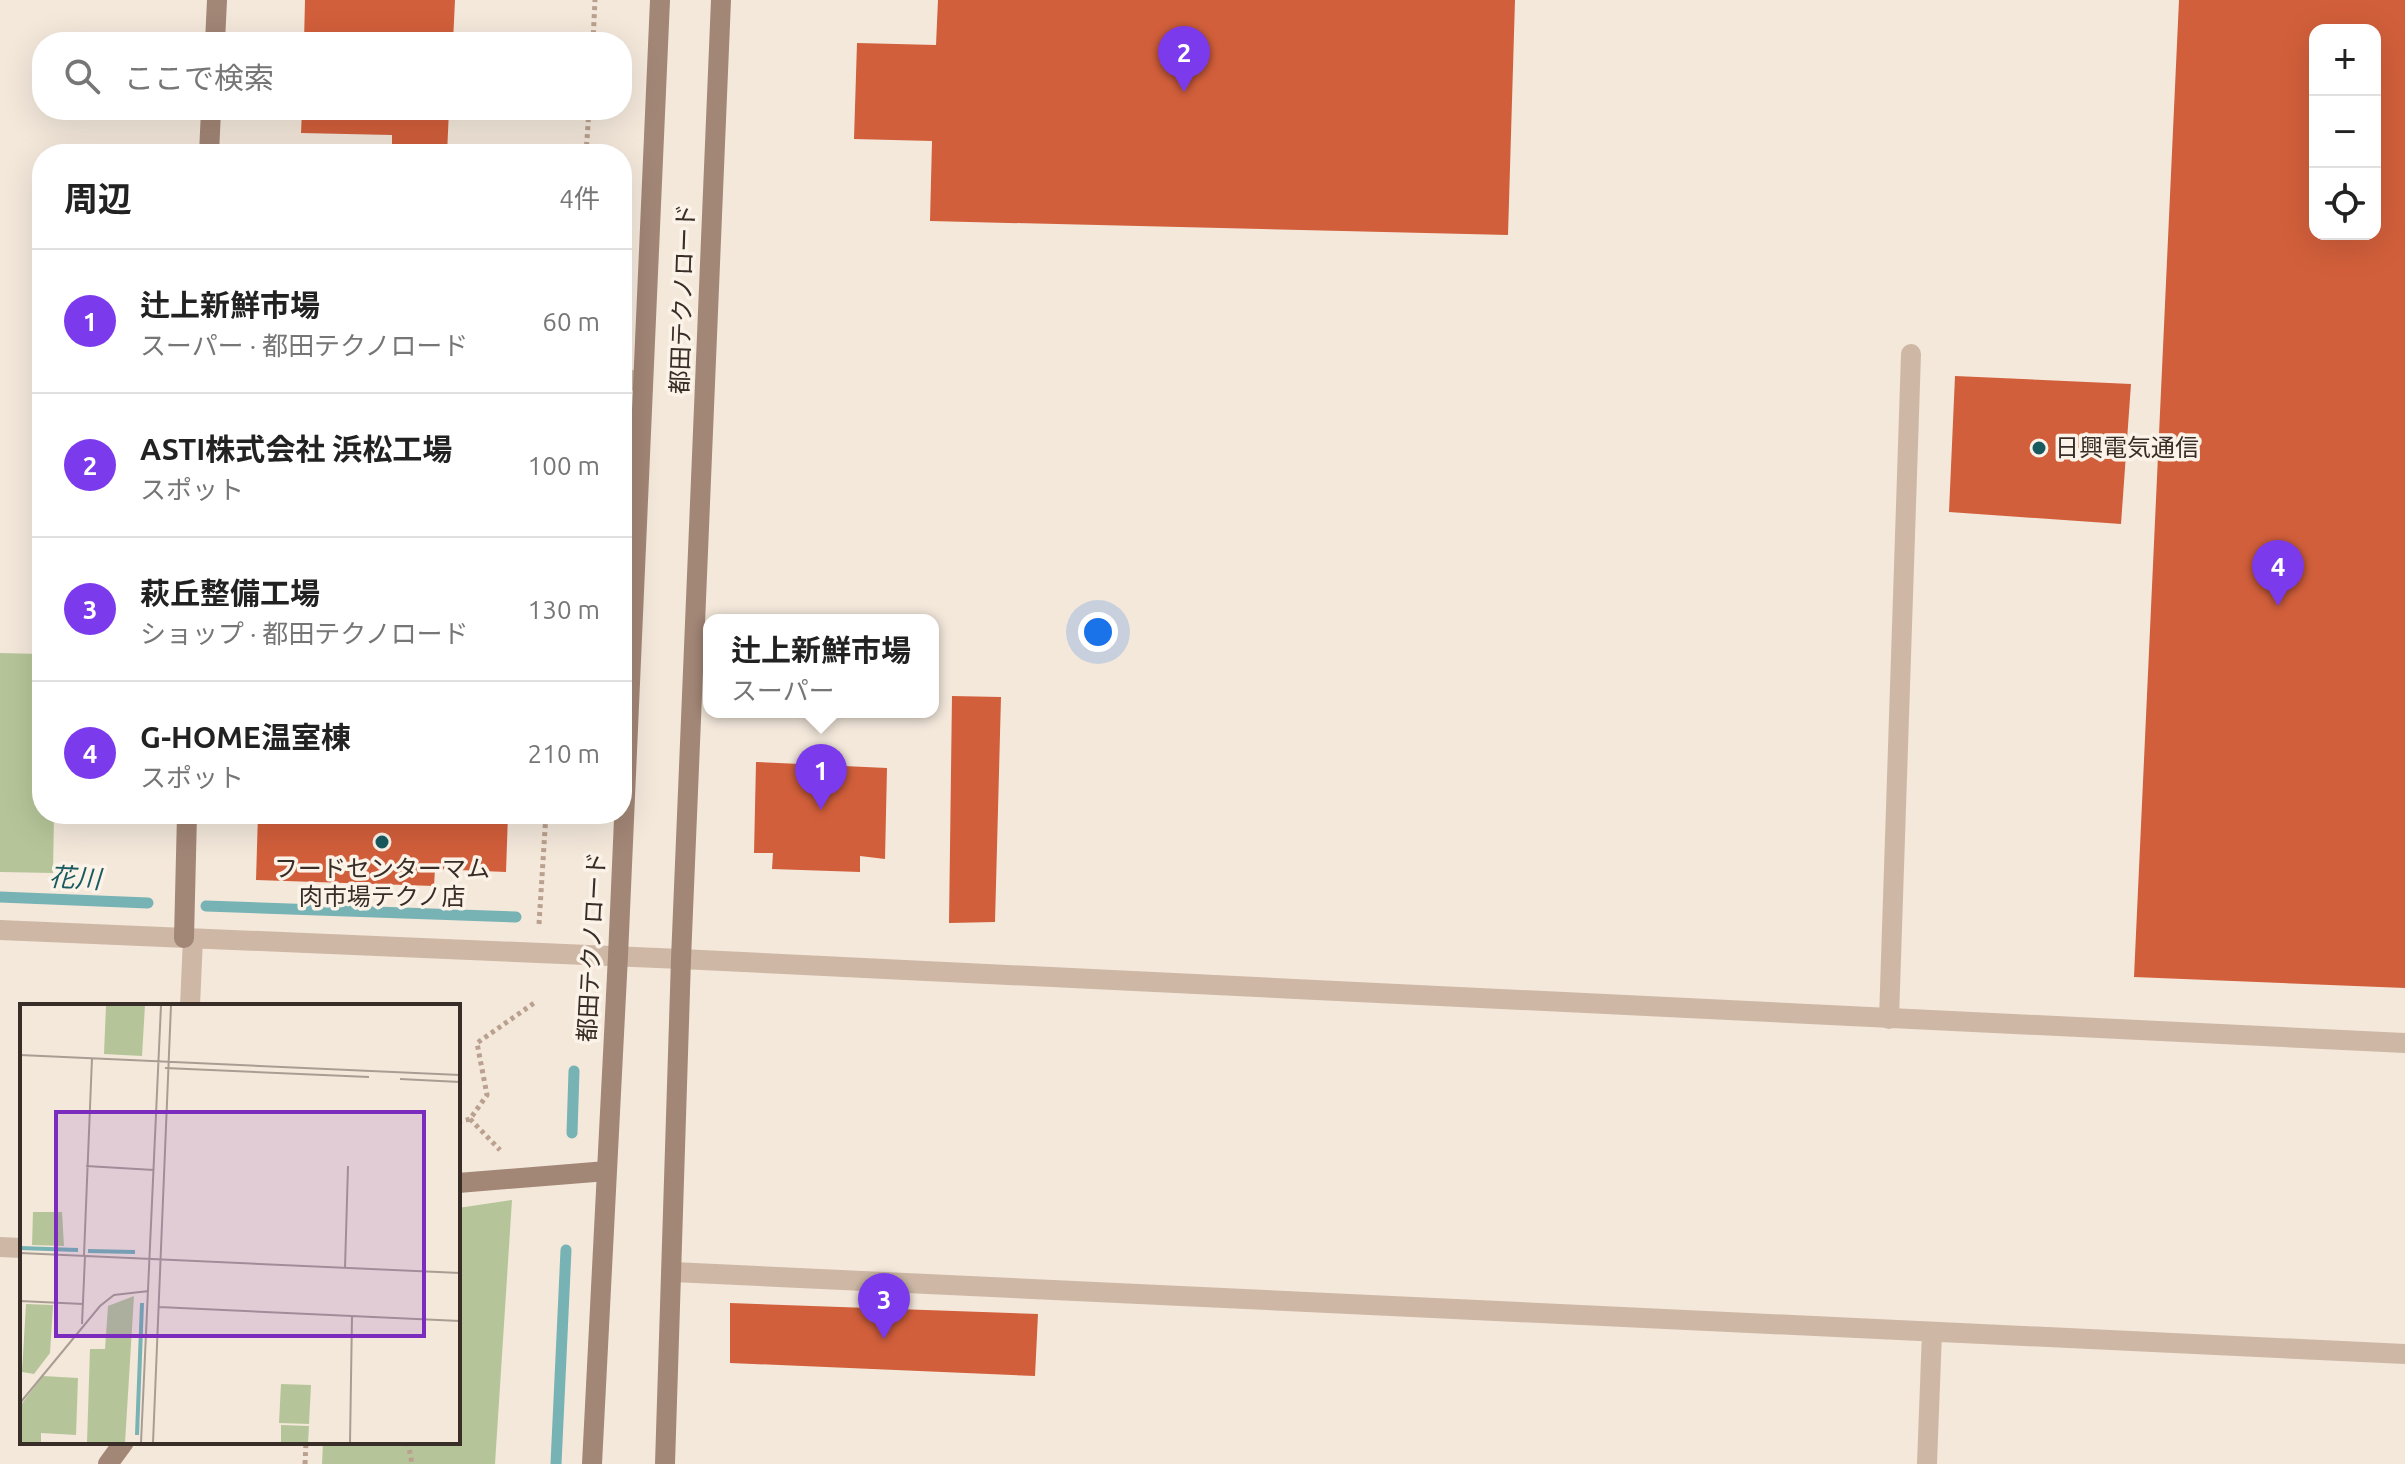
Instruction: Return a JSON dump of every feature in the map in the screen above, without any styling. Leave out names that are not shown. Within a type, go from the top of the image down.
[{"type":"street","points":[[215,32],[217,0]]},
{"type":"street","name":"都田テクノロード","points":[[632,380],[660,0]]},
{"type":"street","name":"都田テクノロード","points":[[665,1464],[681,959],[721,0]]},
{"type":"street","points":[[209,144],[211,120]]},
{"type":"street","points":[[1889,1019],[1911,354]]},
{"type":"street","points":[[187,824],[190,1004]]},
{"type":"street","name":"都田テクノロード","points":[[592,1464],[618,956],[621,824]]},
{"type":"street","points":[[0,930],[618,956],[2405,1043]]},
{"type":"street","points":[[460,1183],[607,1171]]},
{"type":"street","points":[[0,1247],[20,1248]]},
{"type":"street","points":[[673,1272],[2405,1354]]},
{"type":"street","points":[[1927,1464],[1932,1332]]},
{"type":"street","points":[[108,1464],[123,1444]]},
{"type":"path","points":[[593,32],[595,0]]},
{"type":"path","points":[[587,144],[588,120]]},
{"type":"path","points":[[539,933],[545,824]]},
{"type":"path","points":[[460,1122],[470,1119],[487,1095],[477,1043],[537,1001]]},
{"type":"path","points":[[470,1119],[502,1152]]},
{"type":"path","points":[[305,1464],[306,1444]]},
{"type":"path","points":[[408,1444],[412,1464]]},
{"type":"green space","points":[[0,653],[32,654],[32,824],[54,824],[53,873],[0,872]]},
{"type":"green space","points":[[512,1200],[495,1464],[322,1464],[323,1444],[460,1444],[460,1208]]},
{"type":"building","points":[[305,0],[455,0],[453,32],[304,32]]},
{"type":"building","points":[[938,0],[1515,0],[1508,235],[930,221],[932,141],[854,139],[857,43],[936,45]]},
{"type":"building","points":[[2179,0],[2405,0],[2405,988],[2134,977]]},
{"type":"building","points":[[302,120],[449,120],[447,144],[392,144],[392,135],[301,133]]},
{"type":"building","name":"日興電気通信","points":[[1955,376],[2131,384],[2121,524],[1949,512]]},
{"type":"building","points":[[952,696],[1001,697],[995,922],[949,923]]},
{"type":"building","points":[[756,762],[887,768],[885,859],[860,856],[860,872],[772,869],[773,853],[754,853]]},
{"type":"building","name":"フードセンターマム 肉市場テクノ店","points":[[258,824],[508,824],[506,872],[435,869],[434,886],[256,880]]},
{"type":"building","points":[[730,1303],[1038,1314],[1035,1376],[730,1363]]},
{"type":"waterway","name":"花川","points":[[0,897],[148,903]]},
{"type":"waterway","name":"花川","points":[[206,906],[516,917]]},
{"type":"waterway","points":[[572,1133],[574,1071]]},
{"type":"waterway","points":[[556,1464],[566,1250]]},
{"type":"place","name":"ASTI株式会社 浜松工場","points":[[1184,92]]},
{"type":"place","name":"日興電気通信","points":[[2039,448]]},
{"type":"place","name":"G-HOME温室棟","points":[[2278,606]]},
{"type":"place","name":"辻上新鮮市場","points":[[821,810]]},
{"type":"place","name":"フードセンターマム 肉市場テクノ店","points":[[382,842]]},
{"type":"place","name":"萩丘整備工場","points":[[884,1339]]}]
